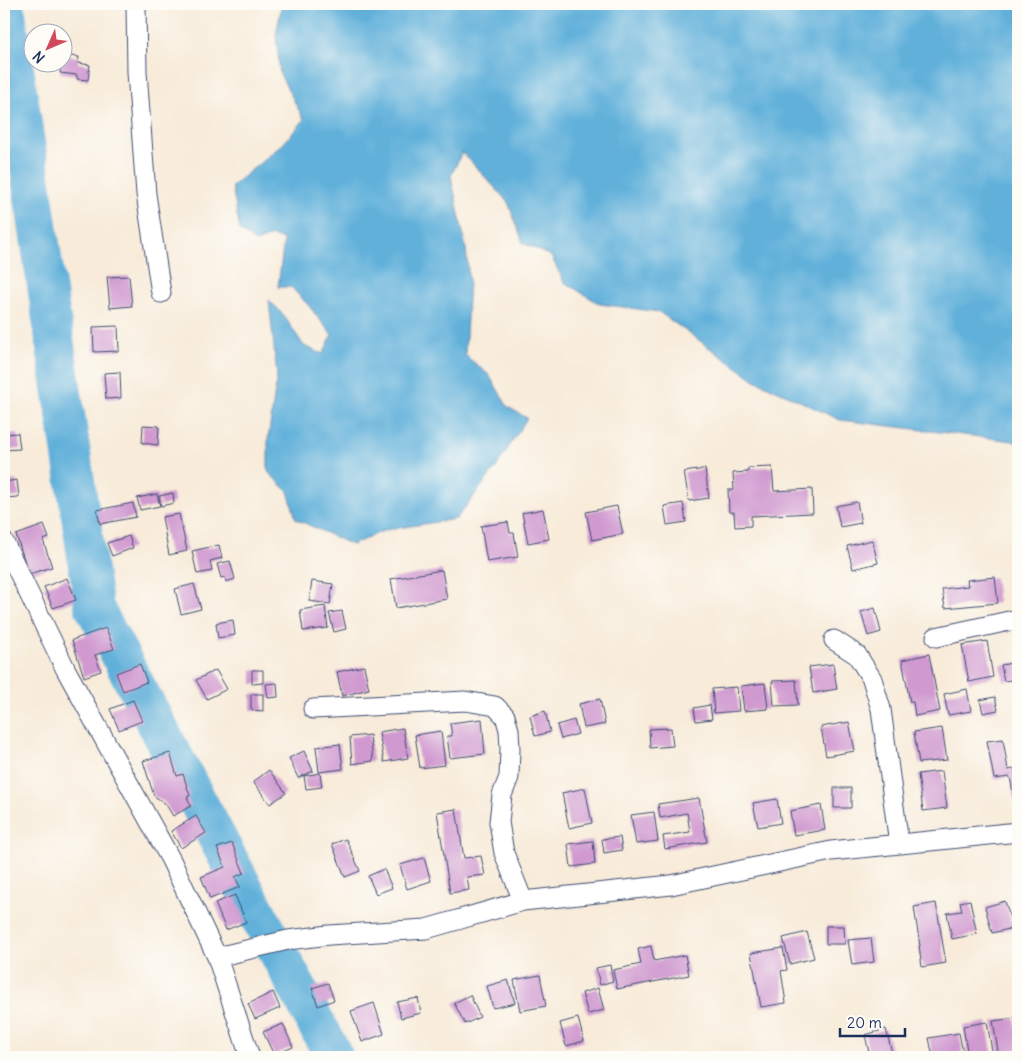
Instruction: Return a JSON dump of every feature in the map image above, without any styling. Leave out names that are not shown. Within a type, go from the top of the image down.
[{"type":"street","points":[[136,4],[137,72],[146,194],[161,293]]},
{"type":"street","points":[[4,542],[66,670],[171,860],[218,957],[250,1057]]},
{"type":"street","points":[[936,637],[1018,619]]},
{"type":"street","points":[[834,640],[857,655],[872,679],[881,709],[899,844]]},
{"type":"street","points":[[313,709],[465,701],[495,706],[505,716],[509,730],[510,749],[509,778],[502,795],[499,822],[504,854],[523,901]]},
{"type":"street","points":[[218,957],[288,940],[329,935],[426,929],[523,901],[671,886],[831,851],[1018,832]]},
{"type":"water","points":[[282,4],[1018,4],[1018,444],[1013,441],[840,420],[755,380],[659,312],[600,304],[564,282],[551,256],[523,243],[508,202],[462,152],[451,176],[466,248],[469,281],[465,355],[489,375],[508,407],[527,418],[495,469],[456,519],[385,530],[352,545],[296,519],[288,491],[268,472],[268,440],[277,376],[269,300],[282,313],[304,346],[323,354],[332,335],[291,287],[278,287],[284,240],[272,236],[255,242],[240,231],[232,186],[283,144],[304,120],[280,74],[276,35]]},
{"type":"building","points":[[72,56],[79,57],[78,63],[90,65],[88,80],[77,79],[77,75],[60,73],[72,72]]},
{"type":"building","points":[[129,276],[132,306],[110,308],[107,277]]},
{"type":"building","points":[[118,326],[119,351],[94,352],[93,327]]},
{"type":"building","points":[[120,372],[121,398],[106,399],[104,373]]},
{"type":"building","points":[[143,425],[159,426],[158,445],[142,443]]},
{"type":"building","points":[[18,433],[20,449],[4,450],[4,434]]},
{"type":"building","points":[[772,467],[774,491],[812,489],[813,513],[751,516],[751,526],[735,527],[734,512],[729,512],[728,490],[734,490],[733,473],[748,472],[748,468]]},
{"type":"building","points":[[705,469],[709,498],[689,501],[684,472]]},
{"type":"building","points":[[17,480],[19,497],[4,498],[4,482]]},
{"type":"building","points":[[173,493],[174,503],[161,506],[159,496]]},
{"type":"building","points":[[157,494],[160,506],[140,510],[137,498]]},
{"type":"building","points":[[857,502],[861,523],[840,527],[836,506]]},
{"type":"building","points":[[133,503],[136,517],[100,524],[97,510]]},
{"type":"building","points":[[683,503],[686,522],[667,525],[664,506]]},
{"type":"building","points":[[617,506],[623,534],[592,540],[586,512]]},
{"type":"building","points":[[543,509],[549,539],[528,543],[522,513]]},
{"type":"building","points":[[179,514],[187,551],[169,555],[162,517]]},
{"type":"building","points":[[508,522],[510,533],[514,533],[518,557],[487,562],[481,526]]},
{"type":"building","points":[[44,525],[49,538],[43,540],[52,567],[29,574],[16,535]]},
{"type":"building","points":[[129,536],[133,548],[112,556],[107,543]]},
{"type":"building","points":[[872,540],[878,563],[853,569],[847,546]]},
{"type":"building","points":[[219,545],[222,558],[210,561],[212,571],[197,574],[192,551]]},
{"type":"building","points":[[230,561],[235,579],[226,582],[225,577],[221,578],[217,564]]},
{"type":"building","points":[[442,570],[447,599],[396,608],[391,579]]},
{"type":"building","points":[[995,577],[998,603],[945,608],[942,589],[968,586],[967,580]]},
{"type":"building","points":[[67,578],[76,600],[53,608],[44,587]]},
{"type":"building","points":[[312,581],[333,584],[330,604],[309,601]]},
{"type":"building","points":[[194,584],[201,609],[181,614],[175,589]]},
{"type":"building","points":[[325,606],[328,628],[303,631],[300,610]]},
{"type":"building","points":[[875,608],[881,632],[868,636],[861,612]]},
{"type":"building","points":[[342,611],[346,629],[334,632],[329,613]]},
{"type":"building","points":[[233,620],[235,635],[218,638],[216,623]]},
{"type":"building","points":[[106,628],[114,649],[95,655],[101,671],[84,677],[72,640]]},
{"type":"building","points":[[987,641],[993,677],[969,682],[962,645]]},
{"type":"building","points":[[929,654],[940,711],[915,716],[913,702],[910,702],[902,660]]},
{"type":"building","points":[[1018,662],[1018,679],[1004,681],[1001,665]]},
{"type":"building","points":[[140,664],[147,682],[123,691],[116,673]]},
{"type":"building","points":[[833,664],[837,689],[813,693],[809,667]]},
{"type":"building","points":[[364,666],[369,689],[342,696],[337,672]]},
{"type":"building","points":[[216,670],[227,689],[207,699],[196,680]]},
{"type":"building","points":[[252,670],[263,670],[263,683],[252,684]]},
{"type":"building","points":[[796,680],[798,705],[774,706],[772,681]]},
{"type":"building","points":[[277,683],[278,697],[268,698],[266,684]]},
{"type":"building","points":[[765,683],[768,709],[744,711],[741,686]]},
{"type":"building","points":[[737,687],[739,711],[714,713],[712,689]]},
{"type":"building","points":[[967,689],[971,711],[948,715],[944,694]]},
{"type":"building","points":[[251,694],[263,694],[263,711],[251,710]]},
{"type":"building","points":[[995,697],[998,710],[983,713],[980,700]]},
{"type":"building","points":[[600,699],[605,724],[584,728],[579,704]]},
{"type":"building","points":[[133,700],[142,721],[119,730],[110,709]]},
{"type":"building","points":[[710,705],[712,719],[696,721],[694,708]]},
{"type":"building","points":[[545,711],[550,732],[535,736],[530,716]]},
{"type":"building","points":[[482,719],[485,754],[450,758],[447,736],[452,736],[450,723]]},
{"type":"building","points":[[574,720],[578,734],[561,739],[557,725]]},
{"type":"building","points":[[849,722],[855,751],[826,756],[821,727]]},
{"type":"building","points":[[403,728],[408,758],[384,762],[379,732]]},
{"type":"building","points":[[671,728],[673,746],[650,748],[649,729]]},
{"type":"building","points":[[942,728],[947,760],[919,763],[914,732]]},
{"type":"building","points":[[441,731],[445,765],[420,768],[415,735]]},
{"type":"building","points":[[370,735],[373,761],[352,764],[350,737]]},
{"type":"building","points":[[1003,739],[1008,770],[1018,768],[1018,802],[1015,803],[1010,777],[994,779],[987,741]]},
{"type":"building","points":[[340,744],[343,769],[319,772],[316,747]]},
{"type":"building","points":[[304,751],[313,771],[298,778],[289,758]]},
{"type":"building","points":[[170,753],[177,776],[183,774],[190,796],[187,797],[191,806],[173,816],[165,803],[154,796],[143,761]]},
{"type":"building","points":[[269,770],[286,793],[270,804],[253,782]]},
{"type":"building","points":[[942,771],[947,808],[923,811],[918,774]]},
{"type":"building","points":[[320,773],[322,787],[306,789],[304,776]]},
{"type":"building","points":[[585,788],[592,823],[569,828],[562,793]]},
{"type":"building","points":[[834,788],[851,788],[851,808],[834,808]]},
{"type":"building","points":[[699,798],[707,842],[665,849],[663,836],[690,832],[687,813],[660,818],[658,804]]},
{"type":"building","points":[[777,799],[781,823],[758,827],[753,803]]},
{"type":"building","points":[[821,805],[825,830],[794,835],[790,811]]},
{"type":"building","points":[[456,809],[464,858],[481,856],[485,875],[467,877],[469,890],[450,893],[437,812]]},
{"type":"building","points":[[654,812],[658,841],[636,844],[631,815]]},
{"type":"building","points":[[196,816],[206,833],[181,848],[171,831]]},
{"type":"building","points":[[620,837],[622,850],[604,853],[602,839]]},
{"type":"building","points":[[346,839],[360,871],[345,877],[332,844]]},
{"type":"building","points":[[593,841],[595,864],[571,867],[568,844]]},
{"type":"building","points":[[232,843],[244,873],[235,877],[240,887],[210,899],[201,877],[225,867],[217,848]]},
{"type":"building","points":[[424,858],[431,881],[407,889],[400,865]]},
{"type":"building","points":[[384,869],[392,888],[376,894],[368,876]]},
{"type":"building","points":[[235,895],[246,922],[226,930],[215,903]]},
{"type":"building","points":[[970,900],[977,934],[952,939],[947,913],[962,911],[960,902]]},
{"type":"building","points":[[1005,901],[1013,928],[992,933],[985,907]]},
{"type":"building","points":[[936,903],[946,963],[922,967],[914,907]]},
{"type":"building","points":[[1018,913],[1018,926],[1014,926],[1012,914]]},
{"type":"building","points":[[826,926],[844,926],[845,944],[826,944]]},
{"type":"building","points":[[807,932],[814,958],[790,964],[783,938]]},
{"type":"building","points":[[871,938],[874,962],[852,965],[848,940]]},
{"type":"building","points":[[651,946],[654,961],[685,955],[689,975],[617,989],[613,970],[641,964],[638,949]]},
{"type":"building","points":[[783,948],[787,970],[781,971],[786,1003],[761,1007],[751,953]]},
{"type":"building","points":[[610,965],[613,981],[600,985],[596,968]]},
{"type":"building","points":[[540,975],[546,1006],[520,1011],[514,980]]},
{"type":"building","points":[[508,980],[515,1003],[493,1008],[487,986]]},
{"type":"building","points":[[328,983],[334,1000],[318,1006],[312,988]]},
{"type":"building","points":[[598,988],[604,1010],[588,1014],[582,993]]},
{"type":"building","points":[[273,992],[280,1008],[255,1019],[248,1004]]},
{"type":"building","points":[[470,995],[480,1017],[465,1024],[454,1003]]},
{"type":"building","points":[[418,998],[421,1013],[401,1018],[397,1002]]},
{"type":"building","points":[[374,1003],[384,1034],[362,1042],[351,1011]]},
{"type":"building","points":[[578,1018],[584,1041],[566,1046],[560,1023]]},
{"type":"building","points":[[1015,1018],[1018,1057],[999,1057],[993,1021]]},
{"type":"building","points":[[987,1022],[993,1057],[968,1057],[963,1026]]},
{"type":"building","points":[[283,1024],[293,1047],[274,1055],[263,1032]]},
{"type":"building","points":[[886,1029],[893,1057],[870,1057],[865,1035]]},
{"type":"building","points":[[959,1033],[964,1057],[933,1057],[929,1038]]},
{"type":"waterway","points":[[5,4],[94,607],[334,1057]]}]
